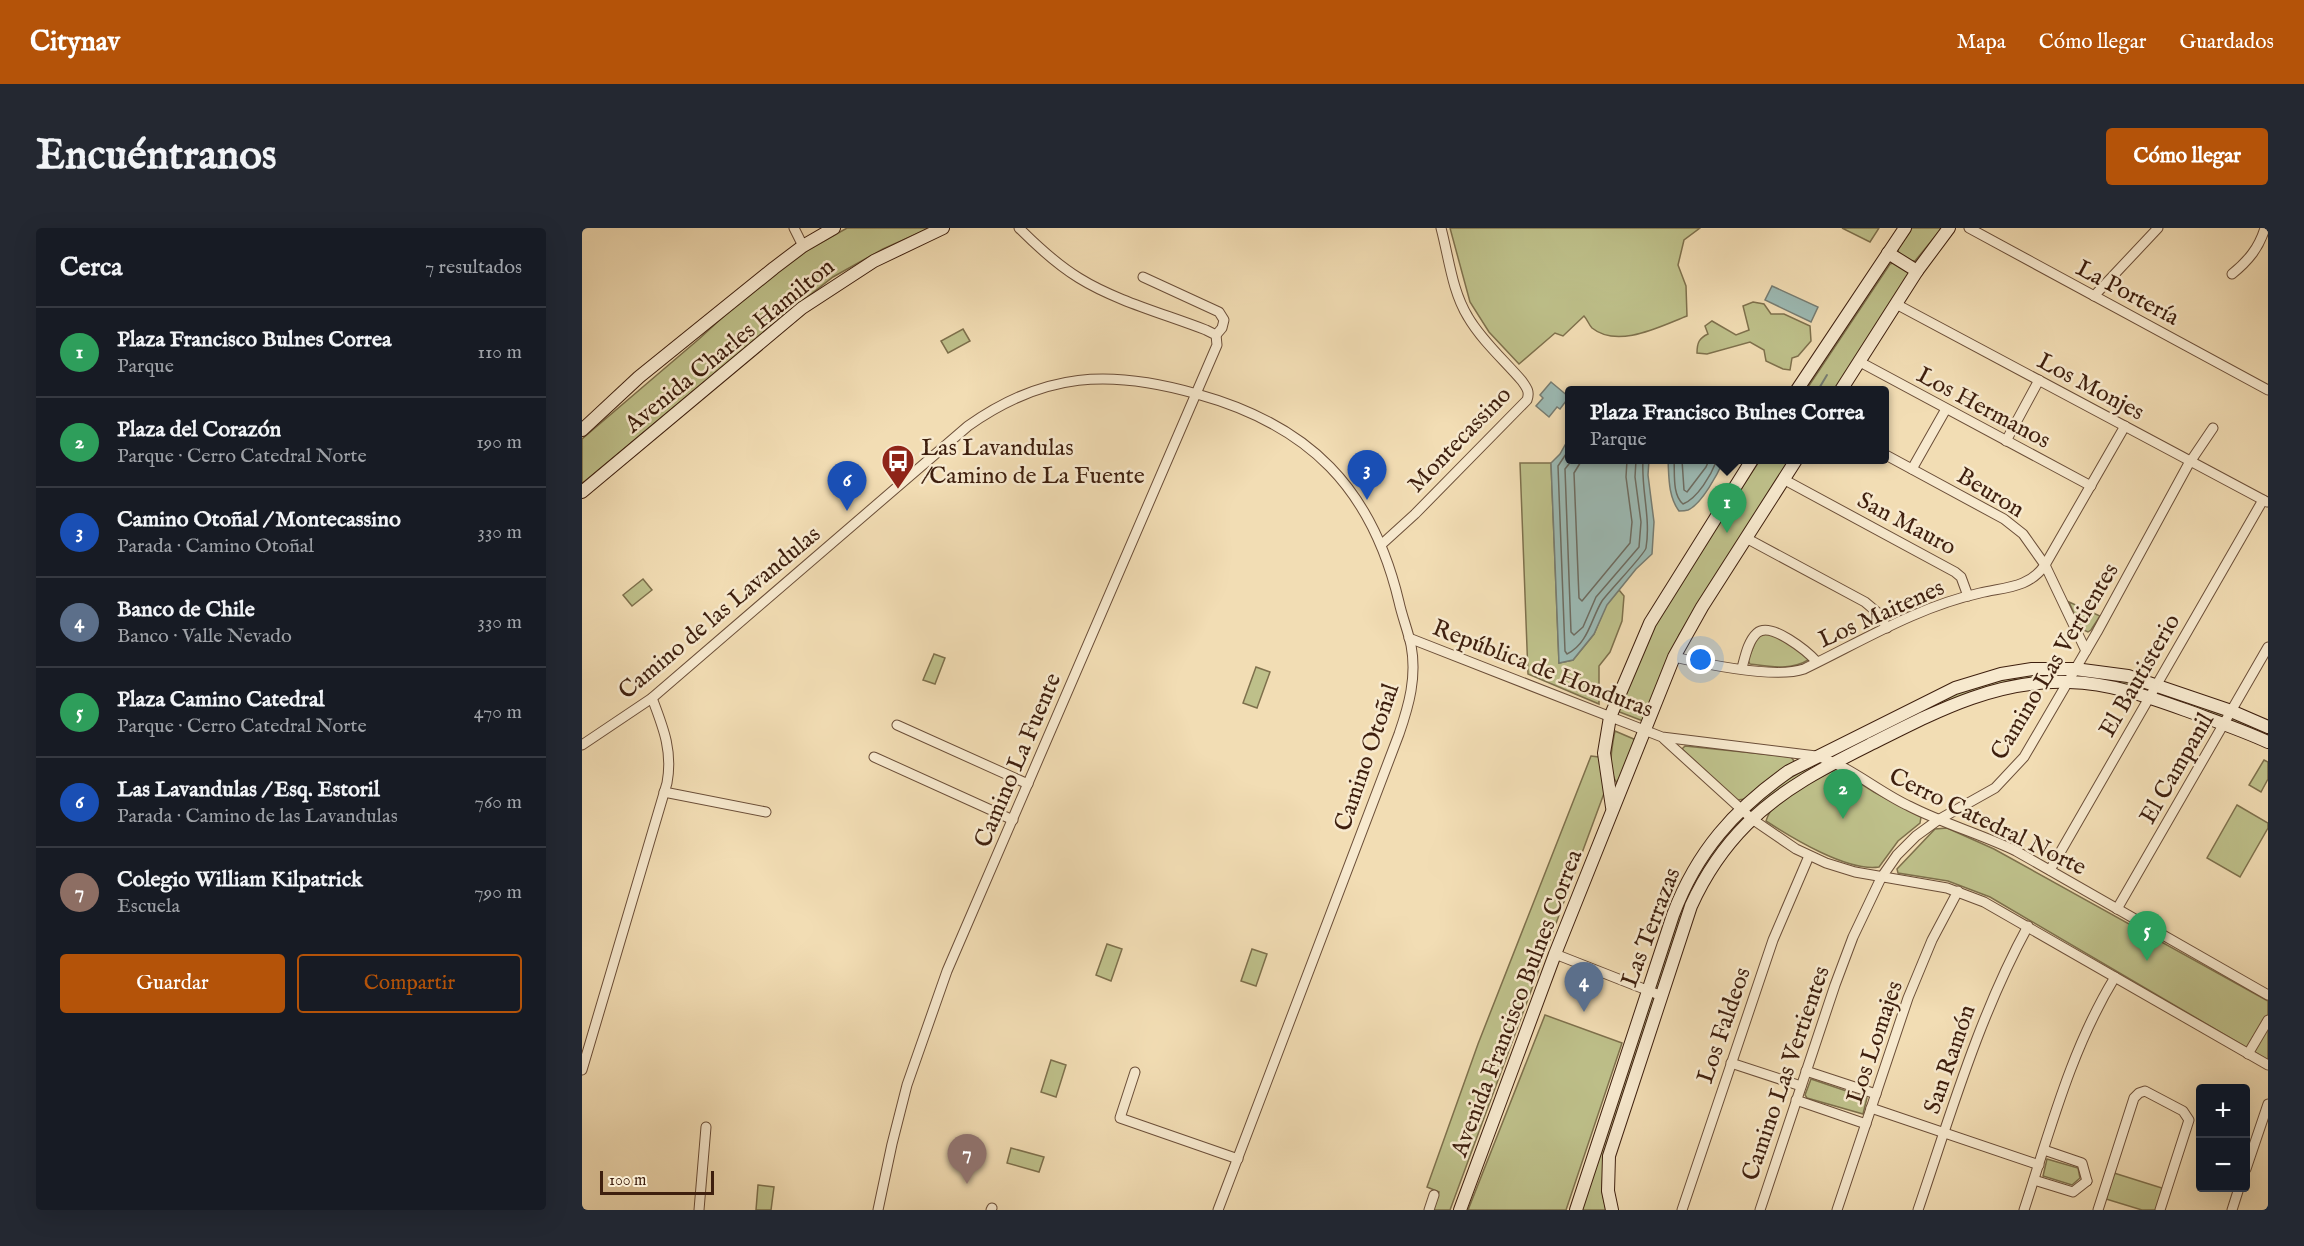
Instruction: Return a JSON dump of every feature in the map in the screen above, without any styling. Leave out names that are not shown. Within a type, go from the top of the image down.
[{"type":"street","points":[[794,228],[803,246]]},
{"type":"street","name":"Avenida Charles Hamilton","points":[[582,430],[639,377],[803,246],[834,228]]},
{"type":"street","name":"Avenida Charles Hamilton","points":[[582,492],[802,308],[874,261],[944,228]]},
{"type":"street","points":[[1019,228],[1056,262],[1093,286],[1216,336]]},
{"type":"street","name":"Montecassino","points":[[1382,544],[1431,498],[1529,396],[1529,391],[1522,381],[1474,326],[1464,311],[1456,291],[1441,228]]},
{"type":"street","points":[[1800,386],[1905,228]]},
{"type":"street","points":[[1844,386],[1917,271],[1949,228]]},
{"type":"street","name":"La Portería","points":[[1969,228],[2268,390]]},
{"type":"street","points":[[2094,296],[2158,228]]},
{"type":"street","points":[[2232,274],[2256,249],[2265,228]]},
{"type":"street","points":[[1888,253],[1917,271]]},
{"type":"street","name":"Camino La Fuente","points":[[878,1210],[899,1114],[947,971],[1215,352],[1216,336],[1222,328],[1224,320],[1219,312],[1143,277]]},
{"type":"street","name":"Los Monjes","points":[[1896,304],[2265,501]]},
{"type":"street","name":"Los Hermanos","points":[[1860,362],[2091,486]]},
{"type":"street","name":"Camino de las Lavandulas","points":[[582,745],[652,698],[905,479],[969,426],[994,409],[1050,386],[1098,379],[1147,381],[1197,394]]},
{"type":"street","points":[[2006,441],[2039,380]]},
{"type":"street","name":"Camino Otoñal","points":[[1197,394],[1230,403],[1286,431],[1311,449],[1351,491],[1382,544],[1409,638],[1413,678],[1407,711],[1218,1210]]},
{"type":"street","points":[[1912,469],[1946,409]]},
{"type":"street","name":"Los Maitenes","points":[[1674,657],[1791,673],[1932,607],[1968,596],[2024,585],[2034,578],[2045,565],[2125,426]]},
{"type":"street","name":"Camino Las Vertientes","points":[[1760,1210],[1846,953],[1881,878],[1906,845],[1938,820],[1986,794],[2011,773],[2030,749],[2191,461],[2213,428]]},
{"type":"street","name":"Beuron","points":[[1889,457],[2010,522],[2029,541],[2045,565],[2086,651]]},
{"type":"street","name":"Avenida Francisco Bulnes Correa","points":[[1612,811],[1604,753],[1610,717],[1650,623],[1749,464]]},
{"type":"street","name":"Avenida Francisco Bulnes Correa","points":[[1460,1210],[1555,954],[1681,641],[1793,464]]},
{"type":"street","name":"San Mauro","points":[[1784,479],[1955,572],[1961,577],[1968,596]]},
{"type":"street","name":"El Bautisterio","points":[[2050,870],[2265,501]]},
{"type":"street","points":[[1746,537],[1865,602],[1878,613],[1887,628]]},
{"type":"street","points":[[1742,668],[1755,635],[1765,630],[1772,631],[1800,646],[1818,662]]},
{"type":"street","name":"República de Honduras","points":[[1409,638],[1662,737],[1816,756]]},
{"type":"street","name":"El Campanil","points":[[2117,909],[2268,647]]},
{"type":"street","points":[[1742,809],[1789,771],[1816,756],[1931,699],[1971,682],[2001,674],[2039,669],[2075,669],[2117,674],[2231,711],[2268,727]]},
{"type":"street","points":[[1752,819],[1804,779],[1937,711],[1999,688],[2033,682],[2068,681],[2109,686],[2149,697],[2268,742]]},
{"type":"street","points":[[582,1070],[664,792],[670,764],[668,745],[652,698]]},
{"type":"street","points":[[1931,699],[1937,711]]},
{"type":"street","points":[[897,725],[1028,784]]},
{"type":"street","name":"República de Honduras","points":[[1662,737],[1752,819],[1809,856],[1840,868],[1881,878],[1958,891],[1984,902],[2268,1065]]},
{"type":"street","name":"Cerro Catedral Norte","points":[[1816,756],[1836,762],[1892,798],[1938,820],[1998,842],[2268,995]]},
{"type":"street","points":[[874,758],[1012,820]]},
{"type":"street","points":[[664,792],[766,813]]},
{"type":"street","name":"Las Terrazas","points":[[1576,1210],[1673,915],[1694,870],[1720,831],[1742,809]]},
{"type":"street","name":"Las Terrazas","points":[[1612,1210],[1608,1191],[1609,1156],[1686,921],[1706,877],[1724,849],[1752,819]]},
{"type":"street","name":"Los Faldeos","points":[[1682,1210],[1773,940],[1809,856]]},
{"type":"street","points":[[1694,870],[1706,877]]},
{"type":"street","name":"Los Lomajes","points":[[1838,1210],[1916,978],[1932,940],[1958,891]]},
{"type":"street","name":"San Ramón","points":[[1918,1210],[1986,1011],[2004,969],[2028,926]]},
{"type":"street","points":[[1555,954],[1662,996]]},
{"type":"street","points":[[2024,1210],[2076,1054],[2115,977]]},
{"type":"street","points":[[2248,1054],[2268,1020]]},
{"type":"street","points":[[1731,1063],[1801,1086]]},
{"type":"street","points":[[1806,1071],[1876,1094]]},
{"type":"street","points":[[1135,1072],[1120,1118],[1238,1158]]},
{"type":"street","points":[[2098,1210],[2134,1098],[2142,1092],[2151,1093],[2185,1112],[2189,1120],[2160,1210]]},
{"type":"street","points":[[1796,1100],[1866,1124]]},
{"type":"street","points":[[1612,1101],[1625,1106]]},
{"type":"street","points":[[2250,1156],[2268,1104]]},
{"type":"street","points":[[1871,1108],[2039,1165]]},
{"type":"street","points":[[699,1210],[706,1127]]},
{"type":"street","points":[[2044,1150],[2082,1163],[2087,1180]]},
{"type":"street","points":[[2034,1180],[2073,1192],[2087,1180]]},
{"type":"street","points":[[2087,1180],[2106,1186]]},
{"type":"street","points":[[2232,1210],[2238,1192]]},
{"type":"street","points":[[1428,1210],[1434,1195]]},
{"type":"green space","points":[[847,228],[930,228],[883,249],[833,277],[582,484],[582,439],[699,339],[775,269]]},
{"type":"green space","points":[[1450,228],[1700,228],[1684,240],[1678,265],[1686,286],[1687,316],[1639,334],[1614,336],[1602,334],[1592,328],[1584,316],[1563,336],[1555,333],[1519,364],[1489,332],[1470,302]]},
{"type":"green space","points":[[1842,228],[1879,228],[1870,242]]},
{"type":"green space","points":[[1912,228],[1942,228],[1915,261],[1911,261],[1898,252],[1898,246]]},
{"type":"green space","points":[[1895,262],[1908,270],[1910,275],[1838,386],[1809,386],[1890,264]]},
{"type":"green space","points":[[1753,302],[1764,304],[1771,314],[1784,314],[1810,326],[1811,341],[1798,356],[1792,358],[1790,370],[1766,361],[1764,350],[1750,342],[1707,354],[1697,353],[1699,341],[1708,334],[1705,326],[1712,321],[1736,335],[1749,330],[1743,306]]},
{"type":"green space","points":[[963,329],[970,341],[948,353],[941,341]]},
{"type":"green space","points":[[1520,463],[1551,463],[1559,663],[1573,660],[1594,634],[1606,605],[1619,590],[1624,596],[1622,621],[1610,652],[1599,666],[1599,704],[1528,674]]},
{"type":"green space","points":[[1757,464],[1787,464],[1679,635],[1643,721],[1617,711],[1654,620]]},
{"type":"green space","points":[[643,579],[652,590],[632,606],[623,595]]},
{"type":"green space","points":[[2069,602],[2100,616],[2091,630],[2088,632],[2081,629]]},
{"type":"green space","points":[[1762,633],[1788,642],[1810,659],[1788,667],[1750,664],[1748,660],[1757,638]]},
{"type":"green space","points":[[934,654],[945,658],[935,684],[923,680]]},
{"type":"green space","points":[[1256,667],[1270,672],[1257,708],[1243,703]]},
{"type":"green space","points":[[2040,672],[2103,674],[2146,685],[2268,731],[2268,738],[2133,687],[2075,677],[2039,677],[1970,694],[1936,707],[1838,756],[1835,752],[1964,688]]},
{"type":"green space","points":[[1615,731],[1636,740],[1617,783],[1611,765]]},
{"type":"green space","points":[[1685,746],[1791,757],[1794,761],[1746,799],[1737,800],[1682,749]]},
{"type":"green space","points":[[1591,756],[1599,757],[1606,788],[1450,1210],[1433,1210],[1439,1192],[1427,1187],[1478,1044]]},
{"type":"green space","points":[[2264,760],[2268,762],[2268,779],[2261,792],[2249,785]]},
{"type":"green space","points":[[1819,761],[1820,766],[1752,812],[1750,810],[1768,791]]},
{"type":"green space","points":[[1832,771],[1841,771],[1921,817],[1920,823],[1898,841],[1879,867],[1866,867],[1836,859],[1766,821],[1776,804],[1784,797]]},
{"type":"green space","points":[[2237,805],[2268,823],[2268,828],[2240,877],[2207,858]]},
{"type":"green space","points":[[1742,816],[1744,820],[1708,866],[1604,1153],[1602,1191],[1606,1210],[1579,1210],[1678,916],[1702,863]]},
{"type":"green space","points":[[1947,828],[1994,849],[2268,1001],[2268,1060],[1990,897],[1948,881],[1898,873],[1897,869],[1935,829]]},
{"type":"green space","points":[[1107,944],[1122,949],[1111,981],[1096,975]]},
{"type":"green space","points":[[1252,949],[1267,954],[1256,986],[1241,981]]},
{"type":"green space","points":[[1545,1015],[1622,1043],[1566,1210],[1468,1210]]},
{"type":"green space","points":[[1051,1060],[1066,1065],[1056,1097],[1041,1092]]},
{"type":"green space","points":[[1811,1079],[1867,1098],[1863,1114],[1807,1098],[1805,1095]]},
{"type":"green space","points":[[1011,1148],[1044,1157],[1039,1172],[1007,1163]]},
{"type":"green space","points":[[2047,1159],[2078,1168],[2080,1178],[2072,1185],[2043,1176]]},
{"type":"green space","points":[[2114,1173],[2165,1189],[2158,1210],[2142,1210],[2106,1199]]},
{"type":"green space","points":[[758,1185],[774,1187],[771,1210],[756,1210]]},
{"type":"water","points":[[1772,286],[1818,307],[1811,322],[1765,300]]},
{"type":"water","points":[[1551,382],[1565,394],[1565,402],[1560,409],[1557,407],[1549,417],[1536,406],[1543,398],[1540,395]]},
{"type":"water","points":[[1565,445],[1565,464],[1649,464],[1654,522],[1652,554],[1636,569],[1607,605],[1594,634],[1573,660],[1559,663],[1551,463]]},
{"type":"water","points":[[1668,464],[1722,464],[1709,488],[1688,510],[1679,511],[1675,505],[1669,480]]},
{"type":"waterway","points":[[1820,386],[1827,375]]},
{"type":"place","name":"Las Lavandulas /Camino de La Fuente","points":[[898,490]]},
{"type":"place","name":"Camino Otoñal / Montecassino","points":[[1367,500]]},
{"type":"place","name":"Las Lavandulas / Esq. Estoril","points":[[847,511]]},
{"type":"place","name":"Plaza Francisco Bulnes Correa","points":[[1727,533]]},
{"type":"place","name":"Plaza del Corazón","points":[[1843,819]]},
{"type":"place","name":"Plaza Camino Catedral","points":[[2147,961]]},
{"type":"place","name":"Banco de Chile","points":[[1584,1012]]},
{"type":"place","name":"Colegio William Kilpatrick","points":[[967,1184]]}]
